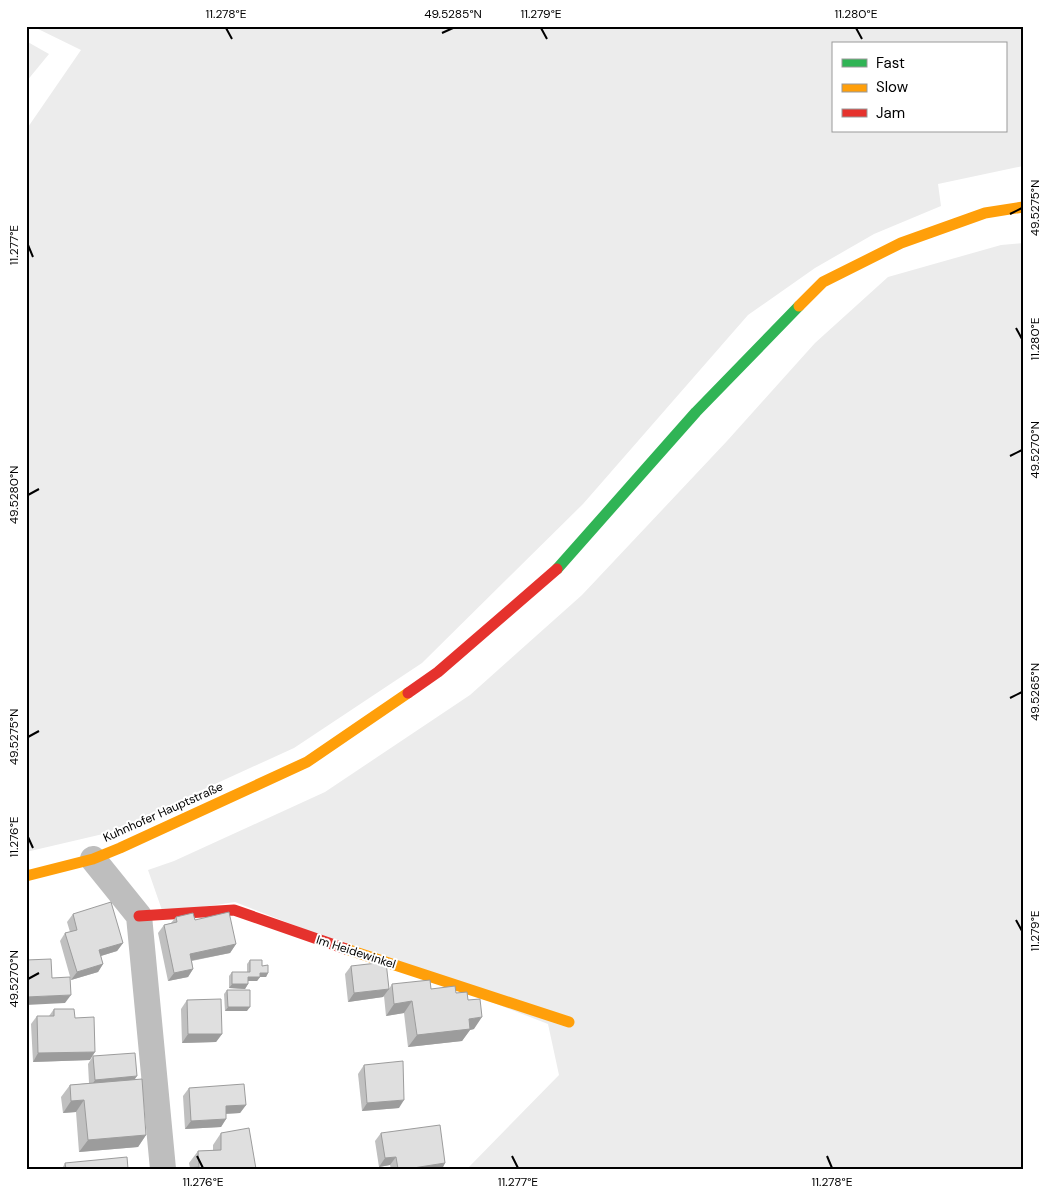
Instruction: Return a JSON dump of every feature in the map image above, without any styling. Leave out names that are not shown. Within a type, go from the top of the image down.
[{"type":"street","name":"Kuhnhofer Hauptstraße","points":[[26,876],[93,859],[307,762],[438,672],[555,572],[696,412],[823,282],[901,242],[985,214],[1023,207]]},
{"type":"street","points":[[93,859],[139,916],[163,1169]]},
{"type":"street","name":"Im Heidewinkel","points":[[139,916],[234,910],[324,942],[569,1022]]},
{"type":"shaded area","points":[[32,26],[1023,26],[1023,166],[938,184],[941,206],[874,234],[815,268],[748,315],[583,504],[422,663],[294,748],[202,790],[133,827],[26,852],[26,130],[81,50]]},
{"type":"shaded area","points":[[26,41],[49,54],[26,82]]},
{"type":"shaded area","points":[[1023,243],[1023,1169],[467,1169],[559,1075],[548,1024],[235,902],[163,913],[148,870],[174,861],[325,792],[470,695],[582,595],[727,441],[815,343],[888,277],[1001,245]]},
{"type":"building","points":[[111,902],[123,943],[99,950],[103,964],[77,972],[65,933],[77,930],[73,914]]},
{"type":"building","points":[[229,912],[236,944],[190,954],[193,969],[174,973],[164,925],[177,922],[176,917],[193,913],[195,920]]},
{"type":"building","points":[[51,959],[52,978],[70,977],[71,995],[26,997],[26,960]]},
{"type":"building","points":[[250,960],[262,960],[262,966],[268,965],[268,973],[260,973],[260,977],[248,977],[248,984],[232,984],[232,972],[250,972]]},
{"type":"building","points":[[386,962],[389,989],[354,993],[351,966]]},
{"type":"building","points":[[430,980],[431,989],[455,986],[456,993],[467,992],[468,1000],[480,999],[482,1017],[469,1019],[470,1029],[417,1035],[412,1001],[394,1004],[392,984]]},
{"type":"building","points":[[227,990],[250,990],[250,1007],[228,1007]]},
{"type":"building","points":[[221,999],[222,1034],[188,1034],[187,1000]]},
{"type":"building","points":[[54,1009],[74,1009],[75,1018],[94,1017],[95,1052],[38,1053],[37,1016],[54,1016]]},
{"type":"building","points":[[135,1053],[137,1076],[95,1080],[93,1056]]},
{"type":"building","points":[[403,1061],[404,1100],[367,1103],[364,1065]]},
{"type":"building","points":[[142,1079],[146,1135],[88,1140],[84,1100],[71,1101],[70,1085]]},
{"type":"building","points":[[244,1084],[246,1105],[226,1106],[226,1119],[191,1121],[189,1088]]},
{"type":"building","points":[[440,1125],[445,1163],[398,1169],[396,1157],[385,1158],[381,1133]]},
{"type":"building","points":[[249,1128],[256,1169],[188,1169],[199,1167],[198,1151],[221,1150],[221,1133]]},
{"type":"building","points":[[127,1157],[128,1169],[66,1169],[65,1163]]},
{"type":"traffic: fast","points":[[557,569],[696,412],[799,306]]},
{"type":"traffic: slow","points":[[799,306],[823,282],[901,243],[985,213],[1023,207]]},
{"type":"traffic: slow","points":[[26,876],[93,859],[307,762],[408,693]]},
{"type":"traffic: slow","points":[[346,949],[569,1022]]},
{"type":"traffic: jam","points":[[408,693],[438,672],[557,569]]},
{"type":"traffic: jam","points":[[139,916],[234,910],[346,949]]}]
